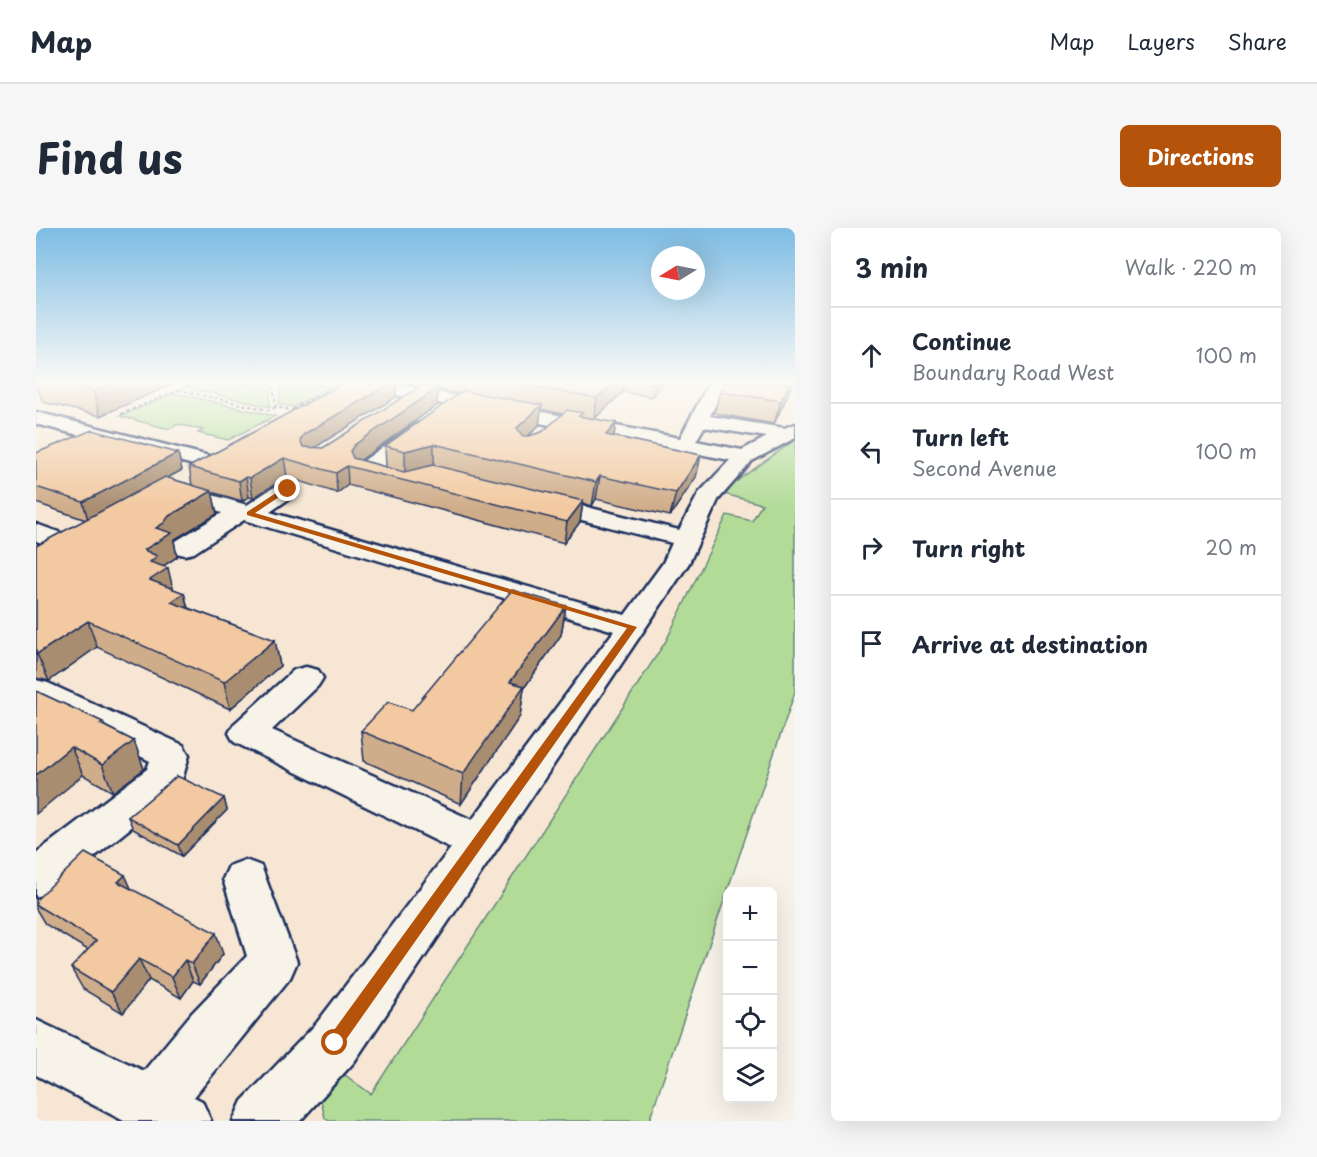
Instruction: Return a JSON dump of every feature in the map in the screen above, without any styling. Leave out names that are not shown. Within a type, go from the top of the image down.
[{"type":"lane","points":[[62,425],[213,464]]},
{"type":"lane","points":[[414,480],[405,483],[364,471],[427,425]]},
{"type":"lane","points":[[542,437],[555,425]]},
{"type":"lane","points":[[572,425],[745,457]]},
{"type":"lane","points":[[685,447],[696,425]]},
{"type":"lane","points":[[734,425],[790,432]]},
{"type":"lane","points":[[269,1119],[335,1043],[632,627],[676,563],[707,498],[745,457],[790,432]]},
{"type":"lane","points":[[235,452],[158,495],[246,512],[632,627]]},
{"type":"lane","points":[[185,547],[288,489]]},
{"type":"lane","points":[[513,496],[686,539]]},
{"type":"lane","points":[[36,532],[79,538],[42,559]]},
{"type":"lane","points":[[306,678],[247,733],[479,842]]},
{"type":"lane","points":[[36,691],[170,755],[164,777],[115,818],[36,878]]},
{"type":"lane","points":[[36,1047],[167,1113],[211,1032],[273,962],[245,879]]},
{"type":"shaded area","points":[[36,425],[795,425],[795,692],[729,887],[723,887],[723,904],[649,1121],[36,1121]]},
{"type":"green space","points":[[153,425],[177,425],[169,429]]},
{"type":"green space","points":[[181,425],[258,425],[228,440],[198,433],[203,430]]},
{"type":"green space","points":[[795,440],[795,692],[729,887],[723,887],[723,904],[649,1121],[329,1121],[325,1118],[319,1092],[330,1064],[371,1094],[666,641],[727,515],[752,521],[762,504],[720,493]]},
{"type":"building","points":[[267,425],[320,425],[304,434],[300,440],[303,447],[323,448],[360,425],[384,425],[354,445],[350,451],[353,458],[404,472],[433,465],[583,501],[567,522],[347,466],[336,473],[284,458],[250,478],[246,477],[239,481],[189,467]]},
{"type":"building","points":[[415,425],[521,425],[517,428],[522,436],[529,436],[542,432],[550,425],[615,425],[606,435],[701,455],[676,493],[600,476],[596,482],[434,444],[405,451],[385,446]]},
{"type":"building","points":[[92,430],[178,453],[83,502],[36,487],[36,453]]},
{"type":"building","points":[[165,477],[212,491],[169,516],[156,528],[172,533],[144,550],[157,556],[150,562],[168,568],[150,580],[184,593],[171,602],[275,640],[224,682],[88,621],[36,654],[36,546]]},
{"type":"building","points":[[512,590],[566,606],[510,682],[524,686],[463,774],[361,731],[388,702],[412,710]]},
{"type":"building","points":[[36,691],[103,722],[100,724],[134,741],[102,765],[71,747],[36,775]]},
{"type":"building","points":[[177,776],[224,798],[178,845],[128,817]]},
{"type":"building","points":[[85,853],[125,875],[118,882],[216,933],[192,964],[185,960],[172,977],[139,959],[111,992],[71,968],[96,941],[36,905],[36,900]]},
{"type":"route","points":[[288,489],[250,514],[632,627],[335,1043]]}]
